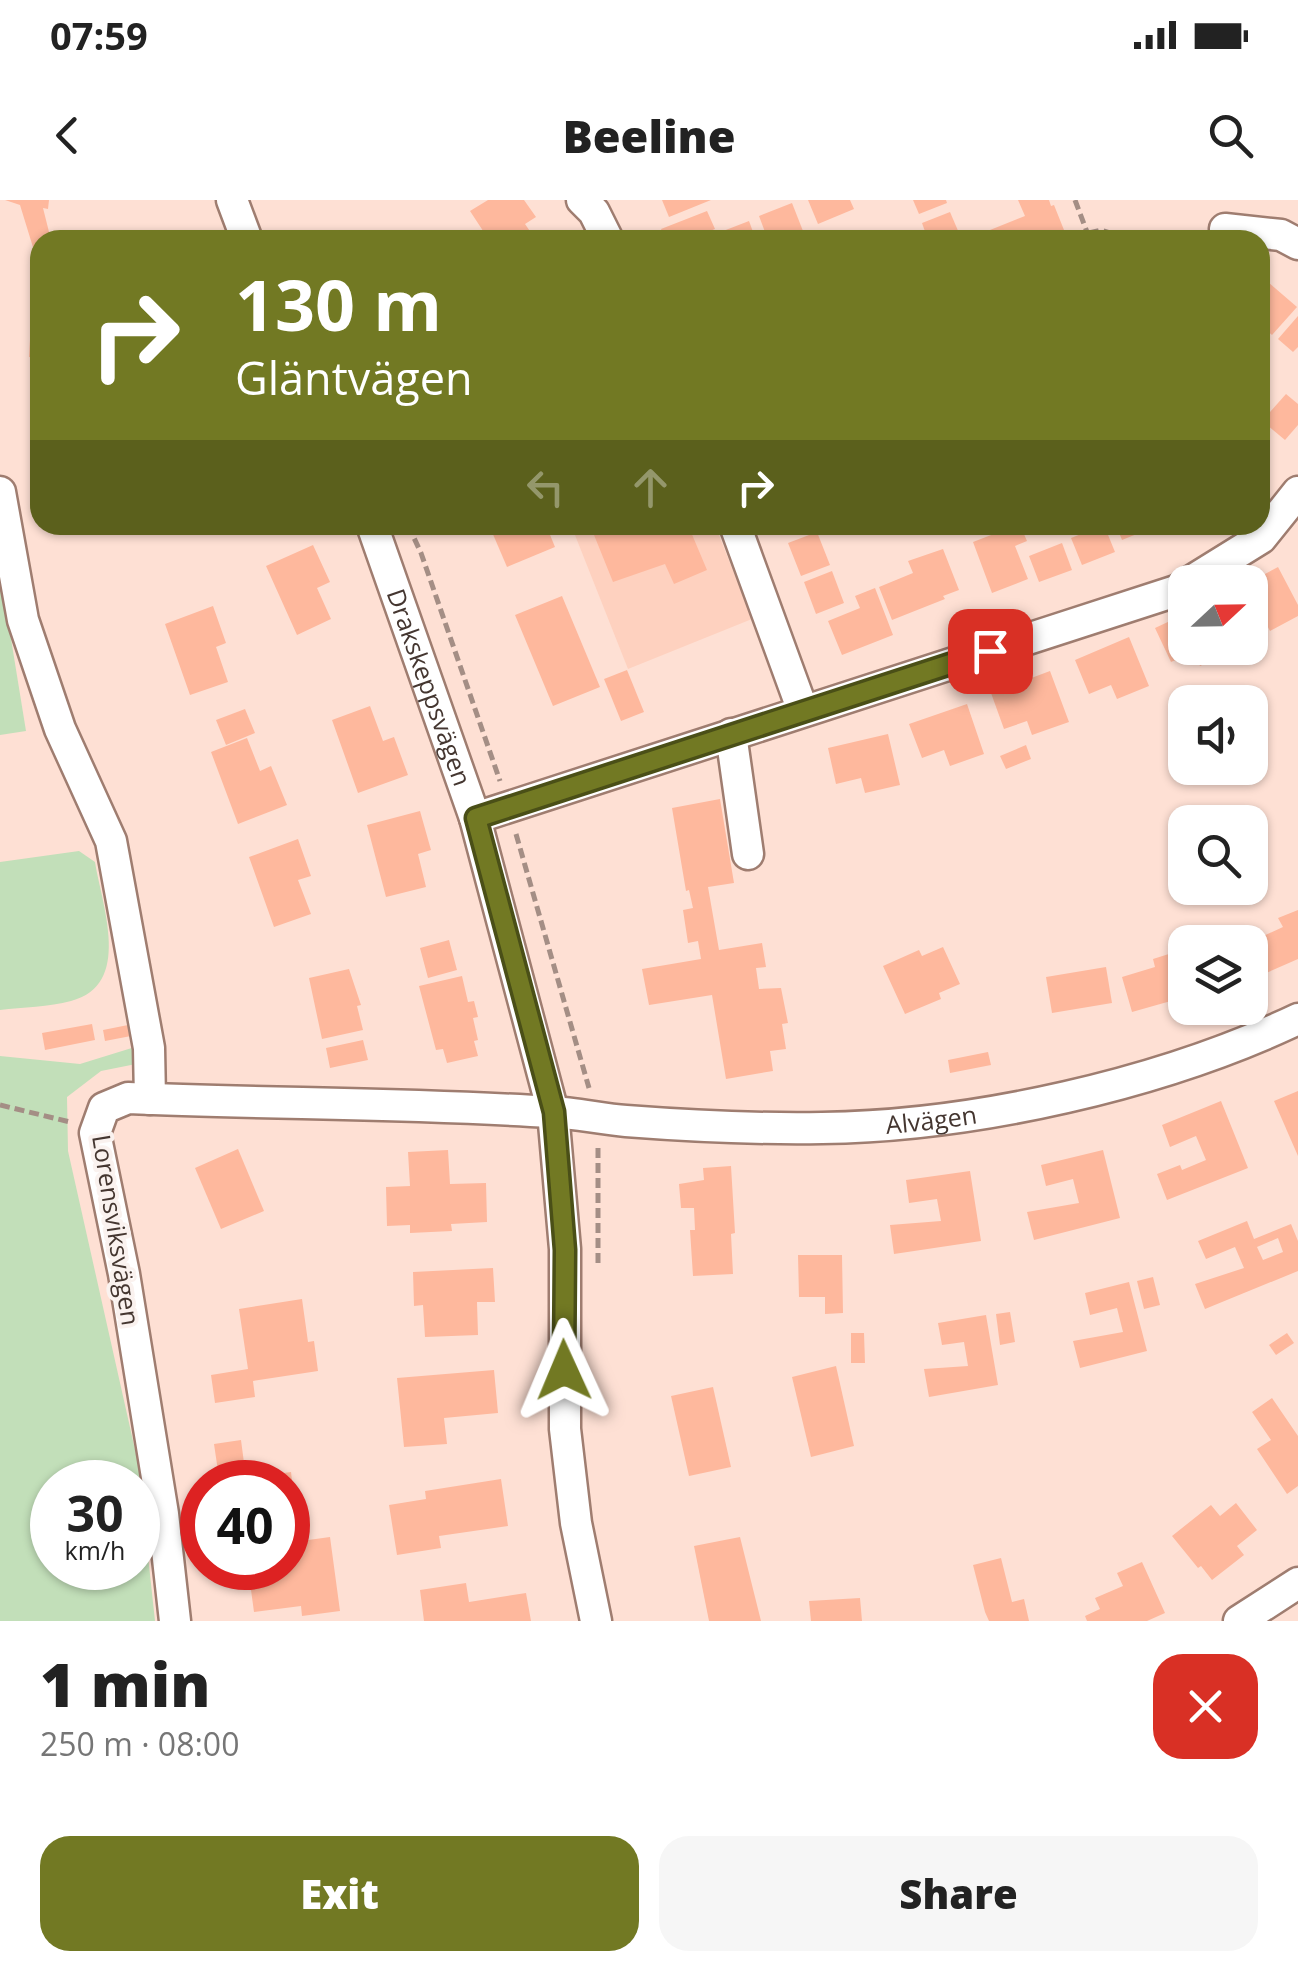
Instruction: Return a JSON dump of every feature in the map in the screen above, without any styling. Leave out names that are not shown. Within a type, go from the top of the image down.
[{"type":"street","points":[[232,200],[243,230]]},
{"type":"street","points":[[582,200],[603,230]]},
{"type":"street","points":[[1225,229],[1234,230]]},
{"type":"street","points":[[1270,234],[1298,244]]},
{"type":"street","points":[[0,492],[23,620],[60,729],[111,841],[150,1048],[150,1099]]},
{"type":"street","points":[[1270,527],[1298,492]]},
{"type":"street","name":"Drakskeppsvägen","points":[[376,535],[476,818],[554,1112],[565,1250],[565,1428],[576,1523],[596,1621]]},
{"type":"street","points":[[739,535],[803,711]]},
{"type":"street","points":[[1218,565],[1263,535]]},
{"type":"street","points":[[476,818],[1168,594]]},
{"type":"street","points":[[730,734],[748,854]]},
{"type":"street","name":"Alvägen","points":[[554,1112],[624,1121],[822,1128],[990,1112],[1178,1066],[1298,1018]]},
{"type":"street","name":"Lorensviksvägen","points":[[175,1621],[163,1514],[124,1274],[95,1132],[104,1108],[128,1098],[554,1112]]},
{"type":"street","points":[[1239,1621],[1298,1583]]},
{"type":"path","points":[[1075,200],[1088,230]]},
{"type":"path","points":[[0,1105],[67,1120],[95,1132]]},
{"type":"shaded area","points":[[575,535],[719,535],[752,619],[628,669]]},
{"type":"green space","points":[[0,571],[26,731],[0,735]]},
{"type":"green space","points":[[79,851],[95,862],[107,921],[108,962],[102,979],[90,992],[71,1001],[0,1010],[0,862]]},
{"type":"green space","points":[[135,1047],[136,1064],[101,1071],[67,1097],[68,1151],[137,1460],[30,1460],[30,1590],[152,1590],[155,1621],[0,1621],[0,1056],[80,1064]]},
{"type":"building","points":[[5,200],[49,200],[48,209],[43,208],[48,230],[30,230],[30,238],[20,205]]},
{"type":"building","points":[[488,200],[524,200],[536,217],[525,224],[529,230],[482,230],[470,211]]},
{"type":"building","points":[[662,200],[711,200],[669,217]]},
{"type":"building","points":[[808,200],[850,200],[854,209],[818,224]]},
{"type":"building","points":[[913,200],[946,200],[947,203],[919,214]]},
{"type":"building","points":[[1018,200],[1049,200],[1064,230],[990,230],[1025,216]]},
{"type":"building","points":[[792,203],[803,230],[764,230],[759,216]]},
{"type":"building","points":[[707,211],[715,229],[661,230]]},
{"type":"building","points":[[950,212],[958,230],[924,230],[922,223]]},
{"type":"building","points":[[749,221],[752,230],[726,230]]},
{"type":"building","points":[[1270,284],[1297,307],[1270,333]]},
{"type":"building","points":[[1298,316],[1298,347],[1293,352],[1278,339]]},
{"type":"building","points":[[1286,394],[1298,404],[1298,425],[1285,440],[1270,428],[1270,412]]},
{"type":"building","points":[[493,535],[550,535],[555,547],[507,567]]},
{"type":"building","points":[[594,535],[692,535],[707,570],[674,584],[665,564],[613,582]]},
{"type":"building","points":[[818,535],[830,565],[801,576],[788,543]]},
{"type":"building","points":[[991,535],[1024,535],[1027,541],[1015,546],[1028,579],[992,593],[973,542]]},
{"type":"building","points":[[1108,535],[1115,552],[1082,565],[1071,538]]},
{"type":"building","points":[[1062,543],[1072,570],[1039,582],[1029,556]]},
{"type":"building","points":[[313,545],[330,582],[317,588],[331,619],[297,635],[266,566]]},
{"type":"building","points":[[943,549],[959,590],[892,620],[879,587],[913,573],[908,561]]},
{"type":"building","points":[[1278,567],[1298,605],[1298,616],[1270,631],[1268,627],[1268,572]]},
{"type":"building","points":[[832,571],[844,603],[816,614],[804,582]]},
{"type":"building","points":[[875,588],[893,635],[842,655],[828,621],[860,608],[855,596]]},
{"type":"building","points":[[562,596],[600,687],[553,706],[515,615]]},
{"type":"building","points":[[213,606],[226,643],[216,647],[228,682],[190,695],[165,624]]},
{"type":"building","points":[[1168,622],[1168,656],[1155,628]]},
{"type":"building","points":[[1129,637],[1149,686],[1117,699],[1111,685],[1089,694],[1075,660]]},
{"type":"building","points":[[627,670],[644,712],[621,721],[604,679]]},
{"type":"building","points":[[1050,671],[1069,722],[1032,735],[1027,721],[1004,729],[991,693]]},
{"type":"building","points":[[967,704],[984,754],[950,766],[944,750],[922,758],[909,724]]},
{"type":"building","points":[[370,706],[383,741],[394,737],[408,775],[358,793],[332,720]]},
{"type":"building","points":[[245,709],[255,733],[226,745],[216,720]]},
{"type":"building","points":[[888,734],[900,785],[865,793],[861,778],[836,784],[828,748]]},
{"type":"building","points":[[247,738],[260,771],[271,766],[287,805],[238,824],[211,752]]},
{"type":"building","points":[[1026,745],[1031,759],[1006,769],[1000,756]]},
{"type":"building","points":[[720,799],[734,883],[708,887],[719,950],[762,943],[766,967],[756,968],[759,989],[781,988],[788,1023],[782,1024],[786,1049],[770,1051],[773,1071],[726,1079],[712,995],[649,1005],[642,969],[701,959],[698,941],[688,943],[683,910],[693,908],[689,890],[686,891],[672,808]]},
{"type":"building","points":[[420,811],[431,850],[418,854],[426,887],[386,897],[367,825]]},
{"type":"building","points":[[298,839],[311,876],[298,880],[311,914],[274,927],[249,857]]},
{"type":"building","points":[[1298,910],[1298,959],[1268,972],[1268,934],[1283,927],[1278,918]]},
{"type":"building","points":[[449,940],[457,970],[428,978],[420,948]]},
{"type":"building","points":[[943,947],[960,984],[939,993],[941,999],[905,1014],[883,966],[919,950],[922,956]]},
{"type":"building","points":[[1168,954],[1168,1002],[1132,1012],[1122,977],[1155,967],[1153,959]]},
{"type":"building","points":[[1106,967],[1112,1003],[1052,1013],[1046,977]]},
{"type":"building","points":[[349,969],[361,1005],[357,1006],[363,1030],[322,1039],[309,978]]},
{"type":"building","points":[[462,976],[468,1002],[474,1001],[478,1017],[473,1018],[478,1056],[447,1063],[443,1049],[436,1050],[419,986]]},
{"type":"building","points":[[92,1024],[95,1040],[45,1050],[42,1033]]},
{"type":"building","points":[[128,1025],[131,1036],[105,1041],[103,1030]]},
{"type":"building","points":[[363,1040],[368,1060],[330,1068],[326,1048]]},
{"type":"building","points":[[988,1052],[991,1065],[950,1073],[948,1060]]},
{"type":"building","points":[[1298,1091],[1298,1156],[1274,1101]]},
{"type":"building","points":[[1221,1101],[1248,1168],[1167,1200],[1157,1174],[1180,1165],[1182,1170],[1206,1160],[1196,1136],[1170,1147],[1162,1125]]},
{"type":"building","points":[[238,1149],[264,1211],[221,1229],[195,1168]]},
{"type":"building","points":[[448,1150],[450,1184],[486,1183],[487,1222],[451,1224],[452,1231],[410,1233],[410,1225],[387,1226],[386,1187],[410,1186],[408,1152]]},
{"type":"building","points":[[1103,1150],[1120,1218],[1034,1240],[1027,1212],[1079,1203],[1073,1179],[1046,1186],[1041,1165]]},
{"type":"building","points":[[731,1166],[733,1274],[693,1276],[690,1230],[695,1230],[694,1208],[681,1208],[679,1184],[704,1180],[703,1168]]},
{"type":"building","points":[[970,1171],[981,1241],[894,1254],[890,1225],[941,1221],[937,1199],[909,1203],[906,1180]]},
{"type":"building","points":[[1247,1221],[1254,1239],[1291,1224],[1298,1241],[1298,1271],[1205,1309],[1195,1284],[1244,1268],[1235,1247],[1206,1259],[1198,1241]],"holes":[[[1278,1238],[1283,1252],[1263,1260],[1257,1247]]]},
{"type":"building","points":[[798,1255],[842,1255],[843,1313],[825,1314],[825,1297],[799,1297]]},
{"type":"building","points":[[493,1268],[495,1302],[477,1302],[478,1335],[425,1337],[423,1305],[414,1306],[413,1272]]},
{"type":"building","points":[[1153,1277],[1160,1305],[1144,1309],[1137,1281]]},
{"type":"building","points":[[1129,1282],[1147,1351],[1080,1368],[1073,1341],[1123,1332],[1117,1308],[1090,1315],[1085,1293]]},
{"type":"building","points":[[302,1299],[308,1342],[314,1341],[318,1371],[253,1381],[255,1397],[215,1403],[211,1375],[248,1369],[239,1309]]},
{"type":"building","points":[[1010,1312],[1015,1342],[1000,1345],[996,1314]]},
{"type":"building","points":[[986,1315],[998,1385],[929,1397],[924,1369],[968,1366],[964,1342],[942,1345],[938,1323]]},
{"type":"building","points":[[851,1333],[864,1333],[865,1363],[851,1363]]},
{"type":"building","points":[[1287,1333],[1294,1343],[1276,1355],[1269,1345]]},
{"type":"building","points":[[836,1366],[854,1446],[811,1457],[792,1377]]},
{"type":"building","points":[[494,1370],[498,1413],[444,1418],[447,1444],[404,1447],[397,1378]]},
{"type":"building","points":[[713,1387],[731,1467],[689,1476],[671,1396]]},
{"type":"building","points":[[1272,1398],[1298,1436],[1298,1486],[1287,1494],[1257,1449],[1271,1440],[1252,1412]]},
{"type":"building","points":[[241,1440],[244,1460],[216,1460],[214,1444]]},
{"type":"building","points":[[501,1479],[508,1526],[439,1536],[441,1548],[397,1555],[389,1505],[426,1499],[425,1491]]},
{"type":"building","points":[[1236,1503],[1257,1530],[1237,1546],[1244,1555],[1212,1580],[1172,1536],[1211,1505],[1220,1516]]},
{"type":"building","points":[[330,1537],[340,1611],[302,1616],[301,1606],[254,1612],[251,1590],[310,1590],[310,1540]]},
{"type":"building","points":[[740,1537],[761,1621],[709,1621],[694,1546]]},
{"type":"building","points":[[1001,1558],[1012,1602],[1024,1599],[1029,1621],[989,1621],[985,1612],[973,1565]]},
{"type":"building","points":[[1142,1562],[1165,1613],[1147,1621],[1087,1621],[1085,1616],[1100,1609],[1095,1598],[1123,1586],[1117,1573]]},
{"type":"building","points":[[466,1583],[469,1602],[526,1593],[531,1621],[424,1621],[420,1590]]},
{"type":"building","points":[[860,1598],[862,1621],[811,1621],[809,1601]]},
{"type":"route","points":[[564,1370],[565,1250],[554,1112],[476,818],[990,651]]}]
